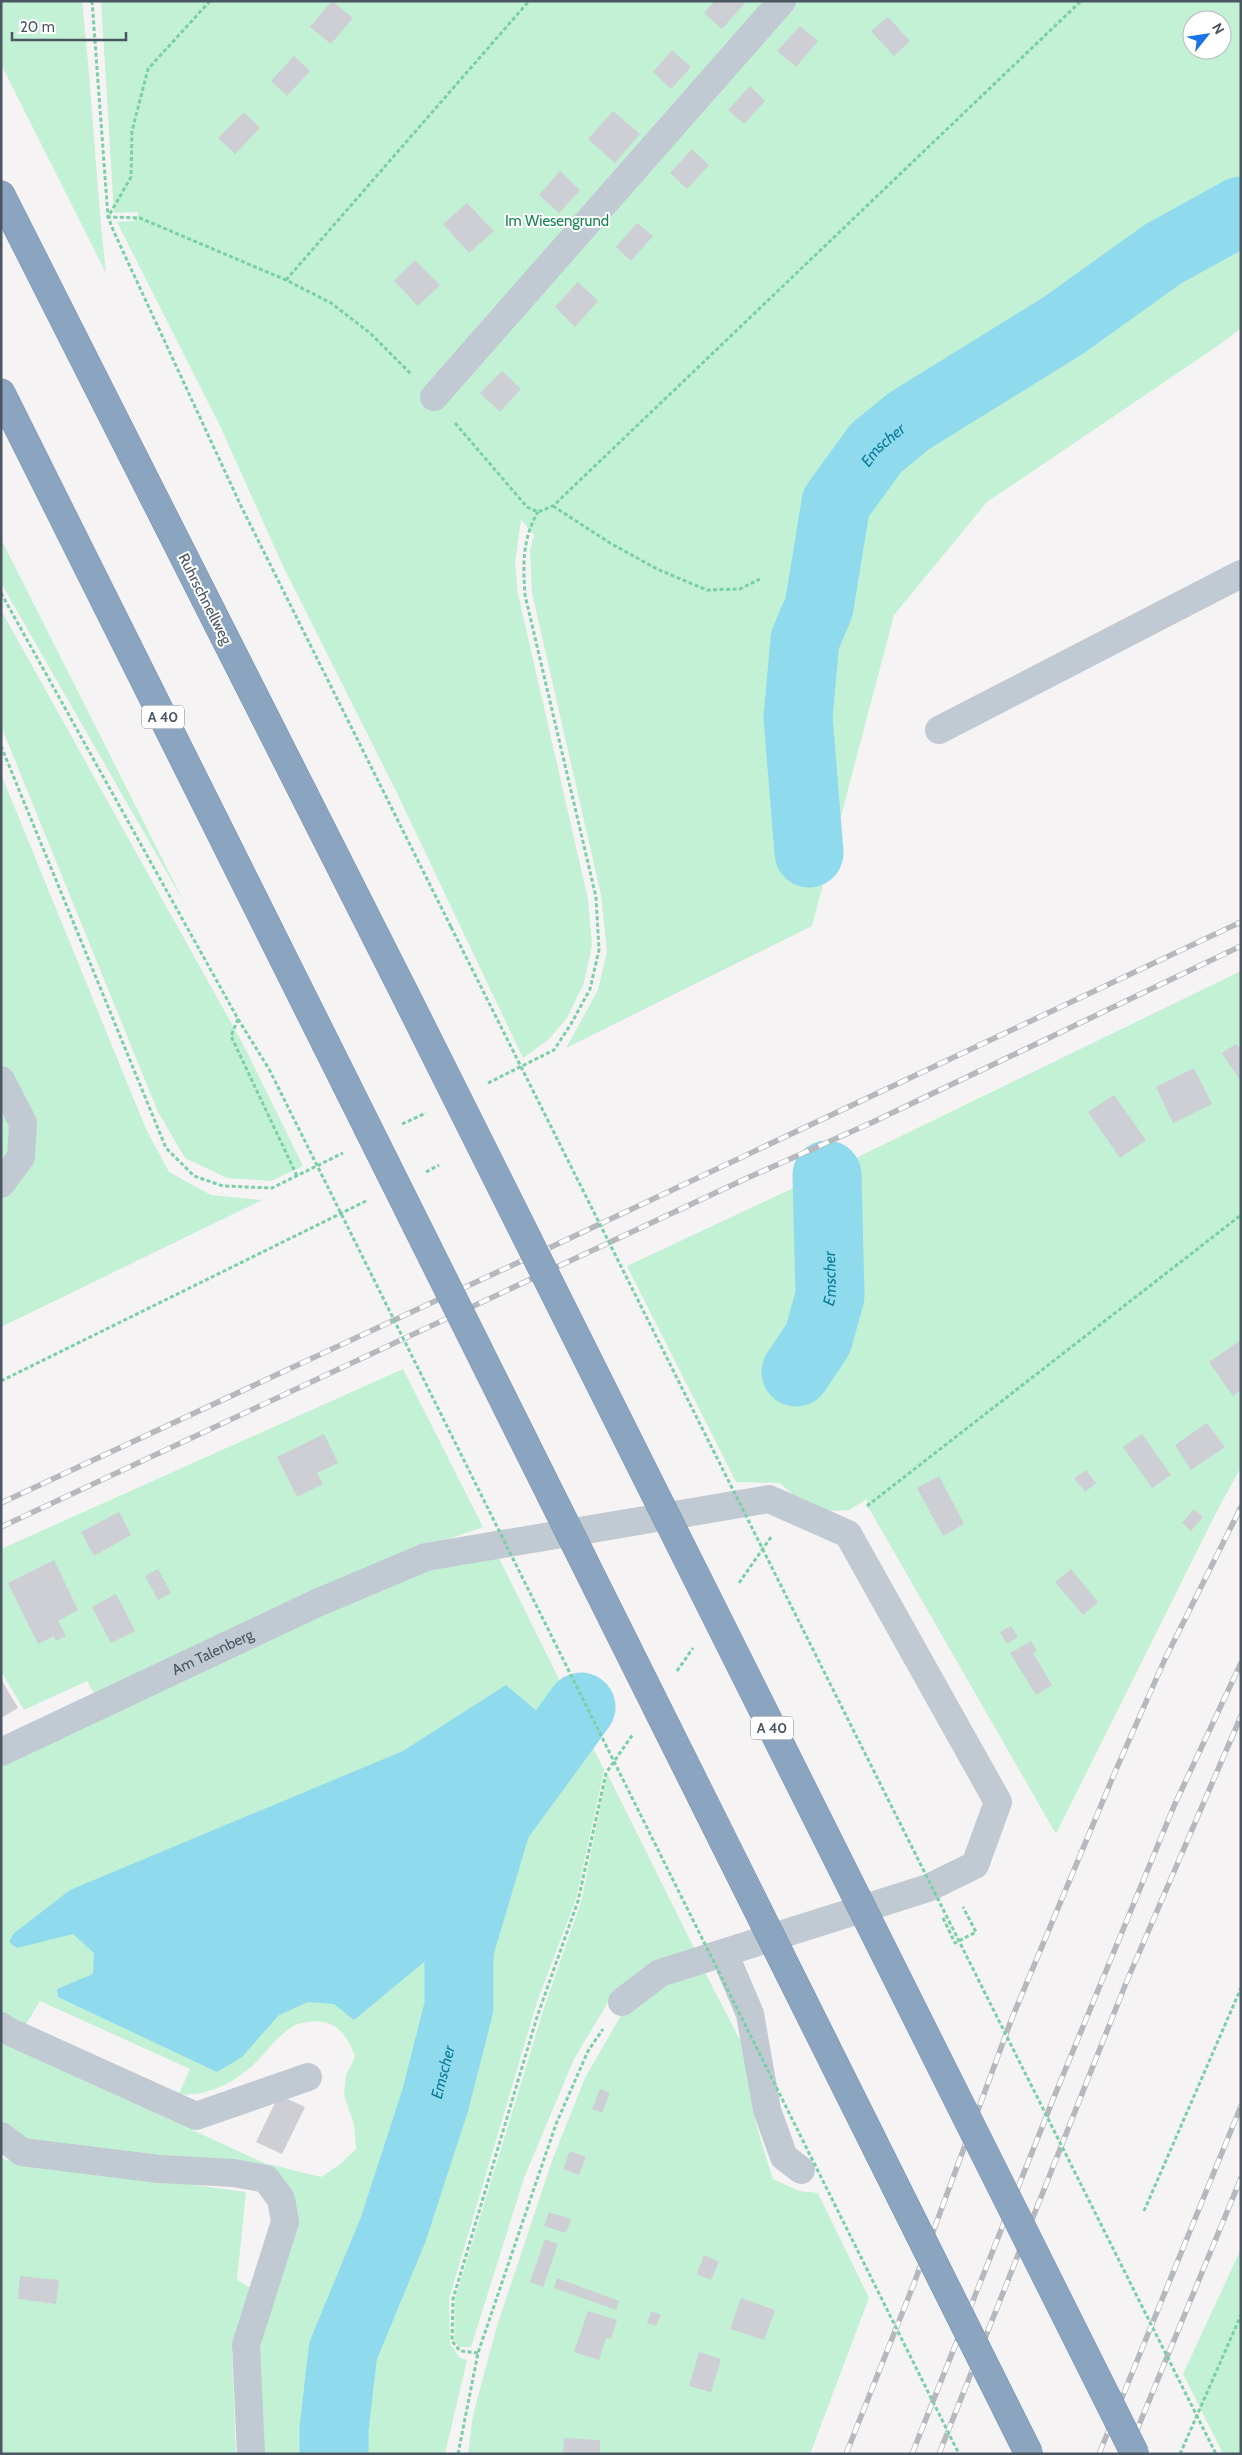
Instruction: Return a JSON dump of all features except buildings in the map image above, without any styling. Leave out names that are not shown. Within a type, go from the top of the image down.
[{"type":"highway","name":"Ruhrschnellweg","points":[[1,195],[409,1002],[1135,2454]]},
{"type":"highway","name":"A 40","points":[[1,393],[1029,2454]]},
{"type":"street","points":[[434,397],[782,1]]},
{"type":"street","points":[[939,730],[1241,574]]},
{"type":"street","points":[[1,1080],[23,1123],[21,1157],[1,1184]]},
{"type":"street","name":"Am Talenberg","points":[[1,1752],[317,1603],[426,1557],[769,1499],[848,1534]]},
{"type":"street","points":[[622,2002],[660,1972],[928,1888],[975,1865],[998,1802],[848,1534]]},
{"type":"street","points":[[724,1953],[750,2014],[767,2110],[784,2157],[801,2170]]},
{"type":"street","points":[[1,2026],[6,2030],[196,2116],[308,2077]]},
{"type":"street","points":[[1,2136],[22,2152],[159,2169],[234,2173],[266,2179],[281,2199],[284,2222],[246,2345],[251,2454]]},
{"type":"path","points":[[92,1],[108,217],[241,506],[1216,2454]]},
{"type":"path","points":[[108,217],[131,177],[132,131],[148,69],[210,1]]},
{"type":"path","points":[[286,280],[529,1]]},
{"type":"path","points":[[108,217],[140,218],[286,280],[331,303],[370,333],[434,397],[498,476],[527,507],[538,512],[553,506],[1081,1]]},
{"type":"path","points":[[553,506],[610,544],[657,569],[707,590],[740,589],[760,579]]},
{"type":"path","points":[[1,593],[238,1019],[269,1069],[959,2454]]},
{"type":"path","points":[[238,1019],[231,1036],[297,1176]]},
{"type":"path","points":[[422,1173],[440,1165]]},
{"type":"path","points":[[1,1381],[370,1199]]},
{"type":"path","points":[[848,1534],[867,1505],[1241,1215]]},
{"type":"path","points":[[735,1589],[791,1509]]},
{"type":"path","points":[[673,1677],[696,1645]]},
{"type":"path","points":[[478,2354],[460,2351],[452,2341],[453,2299],[537,2017],[578,1901],[606,1773],[634,1733]]},
{"type":"path","points":[[1144,2211],[1241,1988]]},
{"type":"path","points":[[458,2454],[478,2354],[556,2124],[588,2051],[622,2002]]},
{"type":"path","points":[[1180,2454],[1241,2315]]},
{"type":"green space","points":[[1,1],[82,1],[106,273],[1,64]]},
{"type":"green space","name":"Im Wiesengrund","points":[[101,1],[1241,1],[1241,328],[1219,345],[987,502],[894,615],[812,926],[566,1048],[598,990],[607,951],[601,895],[532,593],[530,550],[534,535],[521,520],[515,563],[518,594],[588,899],[592,945],[584,983],[567,1018],[548,1040],[523,1058],[396,791],[283,566],[221,428],[117,222],[134,221],[139,212],[114,213]]},
{"type":"green space","points":[[1,539],[186,906],[1,583]]},
{"type":"green space","points":[[1,610],[244,1046],[303,1166],[271,1181],[227,1178],[185,1158],[158,1112],[1,726]]},
{"type":"green space","points":[[1,774],[146,1129],[169,1172],[211,1195],[262,1200],[1,1327]]},
{"type":"green space","points":[[1241,971],[1241,1467],[1216,1513],[1056,1834],[867,1505],[867,1499],[849,1510],[812,1512],[780,1483],[736,1482],[627,1266],[823,1174]]},
{"type":"green space","points":[[403,1369],[483,1527],[394,1558],[97,1698],[87,1681],[24,1710],[1,1671],[1,1549]]},
{"type":"green space","points":[[499,1558],[604,1770],[576,1899],[537,2002],[449,2299],[450,2344],[460,2358],[467,2360],[445,2454],[262,2454],[257,2359],[274,2297],[285,2190],[44,2147],[1,2128],[1,2042],[264,2163],[321,2177],[339,2165],[356,2149],[354,2124],[344,2095],[346,2075],[355,2057],[352,2049],[339,2029],[332,2025],[317,2021],[298,2024],[282,2035],[252,2066],[227,2084],[199,2093],[179,2094],[190,2069],[40,2001],[25,2026],[9,2021],[1,2012],[1,1765],[404,1576],[466,1561]]},
{"type":"green space","points":[[607,1773],[694,1948],[613,1994],[574,2059],[524,2178],[471,2347],[459,2347],[454,2339],[455,2299],[544,2008],[581,1902]]},
{"type":"green space","points":[[701,1965],[749,2057],[749,2088],[755,2119],[773,2179],[799,2191],[818,2193],[869,2298],[810,2454],[468,2454],[473,2415],[497,2326],[553,2158],[585,2078],[623,2012],[662,1978]]},
{"type":"green space","points":[[1,2159],[246,2192],[237,2280],[251,2288],[232,2352],[236,2454],[1,2454]]},
{"type":"green space","points":[[1241,2249],[1241,2454],[1223,2454],[1183,2374]]},
{"type":"water","points":[[506,1685],[544,1717],[481,1802],[442,1916],[441,1948],[354,2020],[334,2004],[308,2002],[279,2015],[242,2057],[217,2072],[58,1997],[57,1989],[93,1974],[94,1953],[73,1934],[17,1948],[9,1942],[13,1934],[70,1890],[403,1751]]},
{"type":"waterway","name":"Emscher","points":[[809,853],[798,717],[805,640],[819,607],[836,503],[876,448],[909,421],[1064,325],[1163,254],[1241,211]]},
{"type":"waterway","name":"Emscher","points":[[796,1372],[818,1339],[830,1296],[827,1175]]},
{"type":"waterway","name":"Emscher","points":[[334,2454],[334,2429],[343,2351],[393,2230],[435,2101],[459,2007],[459,1950],[497,1822],[581,1707]]},
{"type":"railway","points":[[1,1503],[532,1256],[1241,922]]},
{"type":"railway","points":[[1,1527],[745,1179],[873,1122],[1241,946]]},
{"type":"railway","points":[[846,2454],[913,2286],[1012,2018],[1115,1772],[1165,1659],[1241,1507]]},
{"type":"railway","points":[[912,2454],[1054,2097],[1174,1806],[1241,1663]]},
{"type":"railway","points":[[939,2454],[1126,1983],[1241,1716]]},
{"type":"railway","points":[[1099,2454],[1241,2106]]},
{"type":"railway","points":[[1127,2454],[1241,2178]]}]
